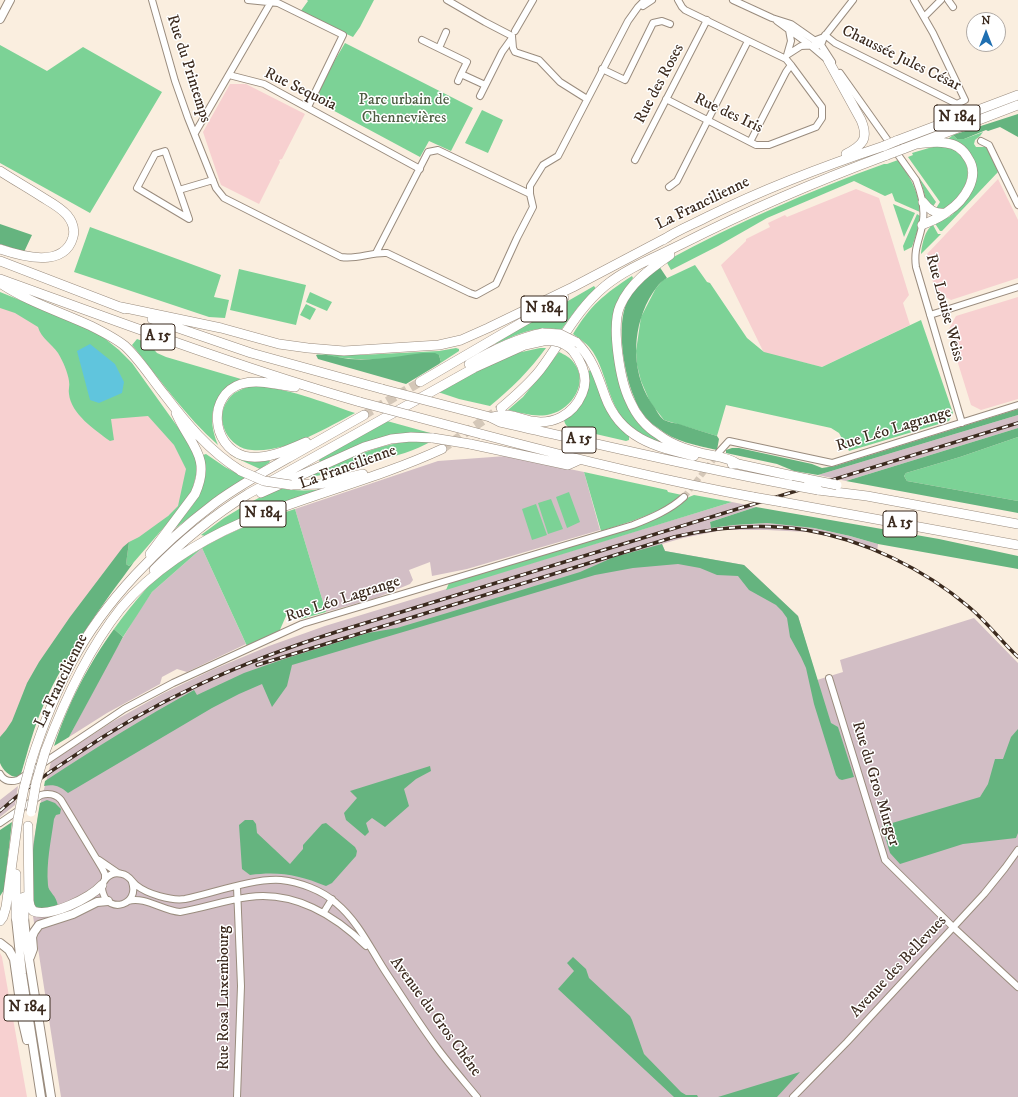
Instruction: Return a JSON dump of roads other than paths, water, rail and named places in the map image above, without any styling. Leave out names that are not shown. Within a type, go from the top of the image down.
[{"type":"highway","points":[[827,165],[860,146],[863,142],[865,133],[862,120],[828,60]]},
{"type":"highway","name":"La Francilienne","points":[[420,382],[559,300],[635,258],[668,237],[745,199],[827,165],[884,146],[1018,95]]},
{"type":"highway","name":"La Francilienne","points":[[503,415],[521,391],[540,370],[577,316],[602,289],[619,276],[776,199],[830,176],[1018,105]]},
{"type":"highway","points":[[916,144],[941,142],[959,147],[970,160],[973,173],[970,187],[961,199],[947,213],[922,225]]},
{"type":"highway","points":[[0,171],[56,205],[71,220],[73,230],[73,236],[69,246],[61,253],[50,257],[26,257],[0,249]]},
{"type":"highway","points":[[923,202],[935,213],[947,213]]},
{"type":"highway","points":[[121,307],[221,328],[278,344],[308,348],[344,351],[439,345],[461,340],[488,328],[573,287],[668,237]]},
{"type":"highway","points":[[692,239],[640,277],[627,292],[619,307],[617,316],[616,337],[620,364],[625,388],[630,401],[642,420],[653,431],[664,439],[680,446],[731,460],[738,464]]},
{"type":"highway","name":"A 15","points":[[0,261],[121,307],[251,353],[490,417],[503,415],[659,459],[723,472],[818,490],[867,496],[1018,524]]},
{"type":"highway","name":"A 15","points":[[0,279],[173,342],[316,390],[579,460],[716,490],[1018,545]]},
{"type":"highway","points":[[0,283],[13,292],[75,318],[112,337],[133,354],[208,446],[219,456],[241,471],[264,481],[291,485],[320,484],[353,477],[424,457]]},
{"type":"highway","points":[[122,607],[144,580],[168,555],[207,523],[248,494],[474,368],[543,337],[560,334],[590,359],[612,411],[617,419],[628,430],[647,443],[657,447],[730,464],[738,464],[837,485],[867,496]]},
{"type":"highway","points":[[237,489],[279,470],[329,444],[474,361],[529,336],[543,337]]},
{"type":"highway","points":[[503,415],[543,422],[559,418],[572,409],[583,393],[585,379],[574,346]]},
{"type":"highway","name":"La Francilienne","points":[[20,918],[16,874],[18,819],[24,788],[31,762],[52,704],[73,661],[93,629],[126,585],[175,536],[216,502],[364,415],[291,449],[262,456],[245,456],[230,448],[222,438],[217,422],[218,408],[225,396],[240,384],[249,382],[261,382],[316,390]]},
{"type":"highway","points":[[126,585],[195,494],[200,483],[202,472],[200,457],[196,447],[180,423],[170,401]]},
{"type":"highway","points":[[207,523],[245,501],[364,447],[391,439],[411,437],[433,438],[568,464],[579,460]]},
{"type":"highway","name":"La Francilienne","points":[[20,918],[28,826],[36,783],[45,752],[63,706],[82,668],[101,635],[122,607],[142,586],[171,563],[196,546],[224,531],[257,516],[339,488],[442,449]]},
{"type":"highway","points":[[0,921],[6,907],[18,819]]},
{"type":"highway","points":[[28,826],[29,901],[33,911],[42,912],[65,908],[93,893],[104,882]]},
{"type":"main road","points":[[0,19],[10,0]]},
{"type":"main road","points":[[29,958],[33,949],[32,937],[39,925],[73,914],[97,902],[108,901]]},
{"type":"main road","name":"N 184","points":[[20,918],[29,958],[51,1097]]},
{"type":"main road","name":"N 184","points":[[20,918],[22,974],[41,1097]]},
{"type":"main road","points":[[0,943],[8,950],[14,959],[23,1023],[27,1035],[36,1091],[41,1097]]},
{"type":"street","name":"Rue du Printemps","points":[[152,0],[175,81],[188,118],[216,188],[224,198],[341,257],[348,258],[376,252]]},
{"type":"street","points":[[248,0],[278,3],[343,35],[308,107]]},
{"type":"street","points":[[447,0],[484,22],[515,32]]},
{"type":"street","points":[[480,96],[502,52],[533,0]]},
{"type":"street","points":[[530,194],[438,150],[428,152],[376,252],[387,253],[476,295],[496,284],[533,207],[530,186],[543,165],[558,156],[628,21],[645,0]]},
{"type":"street","points":[[628,21],[640,8],[652,0]]},
{"type":"street","points":[[678,0],[685,10],[748,42],[786,57]]},
{"type":"street","name":"Chaussée Jules César","points":[[733,0],[772,18],[791,24],[810,36],[835,43],[957,104],[965,100],[924,17]]},
{"type":"street","points":[[786,57],[799,46],[810,45],[822,40],[853,0]]},
{"type":"street","points":[[914,0],[924,17],[941,0]]},
{"type":"street","points":[[948,0],[953,7]]},
{"type":"street","points":[[195,133],[271,2]]},
{"type":"street","name":"Chaussée Jules César","points":[[772,18],[810,45],[836,68]]},
{"type":"street","name":"Rue des Roses","points":[[635,160],[707,20]]},
{"type":"street","points":[[602,69],[625,80],[653,24],[662,21],[670,24]]},
{"type":"street","points":[[786,57],[791,41],[789,30]]},
{"type":"street","points":[[439,48],[446,32]]},
{"type":"street","points":[[515,32],[513,48],[515,52],[539,60],[560,82],[587,99]]},
{"type":"street","points":[[798,36],[810,36]]},
{"type":"street","points":[[422,40],[467,62],[458,81]]},
{"type":"street","name":"Rue Louise Weiss","points":[[822,40],[836,68],[916,180],[923,202],[922,225],[915,248],[915,262],[962,424]]},
{"type":"street","points":[[669,187],[677,181],[748,42]]},
{"type":"street","name":"Rue des Iris","points":[[666,99],[756,145],[770,145],[816,127],[822,118],[822,107],[786,57]]},
{"type":"street","points":[[750,142],[791,65]]},
{"type":"street","points":[[461,74],[485,85]]},
{"type":"street","name":"Rue Sequoia","points":[[229,75],[264,84],[420,168]]},
{"type":"street","points":[[981,141],[989,145],[1018,205]]},
{"type":"street","points":[[165,151],[179,190],[189,219],[137,188],[155,154],[165,151]]},
{"type":"street","points":[[179,190],[213,180]]},
{"type":"street","points":[[930,315],[1018,287]]},
{"type":"street","name":"Rue Léo Lagrange","points":[[719,452],[729,441],[832,463],[962,424],[1018,405]]},
{"type":"street","name":"Rue Léo Lagrange","points":[[0,774],[2,778],[8,781],[18,780],[108,719],[147,696],[302,624],[633,525],[655,516],[678,503],[684,497]]},
{"type":"street","name":"Rue du Gros Murger","points":[[828,678],[885,860],[953,927],[1018,987]]},
{"type":"street","points":[[0,824],[41,795],[55,795],[61,800],[104,872],[103,894],[112,904],[118,905],[128,901],[134,892],[132,882],[128,876],[113,870],[96,858]]},
{"type":"street","name":"Avenue des Bellevues","points":[[794,1097],[847,1042],[993,883],[1018,850]]},
{"type":"street","points":[[104,882],[112,874],[120,873]]},
{"type":"street","name":"Avenue du Gros Chêne","points":[[132,882],[145,890],[166,898],[179,900],[259,882],[281,880],[309,888],[332,899],[353,921],[428,1036],[477,1097]]},
{"type":"street","name":"Rue Rosa Luxembourg","points":[[237,887],[241,986],[237,1097]]},
{"type":"street","name":"Avenue du Gros Chêne","points":[[128,901],[140,900],[169,910],[180,912],[257,896],[278,898],[308,905],[324,912],[346,927],[372,952]]},
{"type":"street","points":[[324,912],[332,899]]},
{"type":"water","points":[[90,344],[115,364],[124,382],[122,393],[99,403],[90,400],[77,351]]},
{"type":"tunnel","points":[[364,415],[420,382]]},
{"type":"tunnel","points":[[442,449],[501,408]]},
{"type":"tunnel","points":[[684,497],[717,455]]},
{"type":"railway","points":[[0,811],[52,770],[134,718],[199,685],[265,657],[336,632],[1018,423]]},
{"type":"railway","points":[[257,665],[674,537],[740,527],[773,527],[806,530],[850,541],[893,558],[933,580],[969,607],[1018,657]]},
{"type":"park label","name":"Parc urbain de Chennevières","points":[[404,110]]}]
